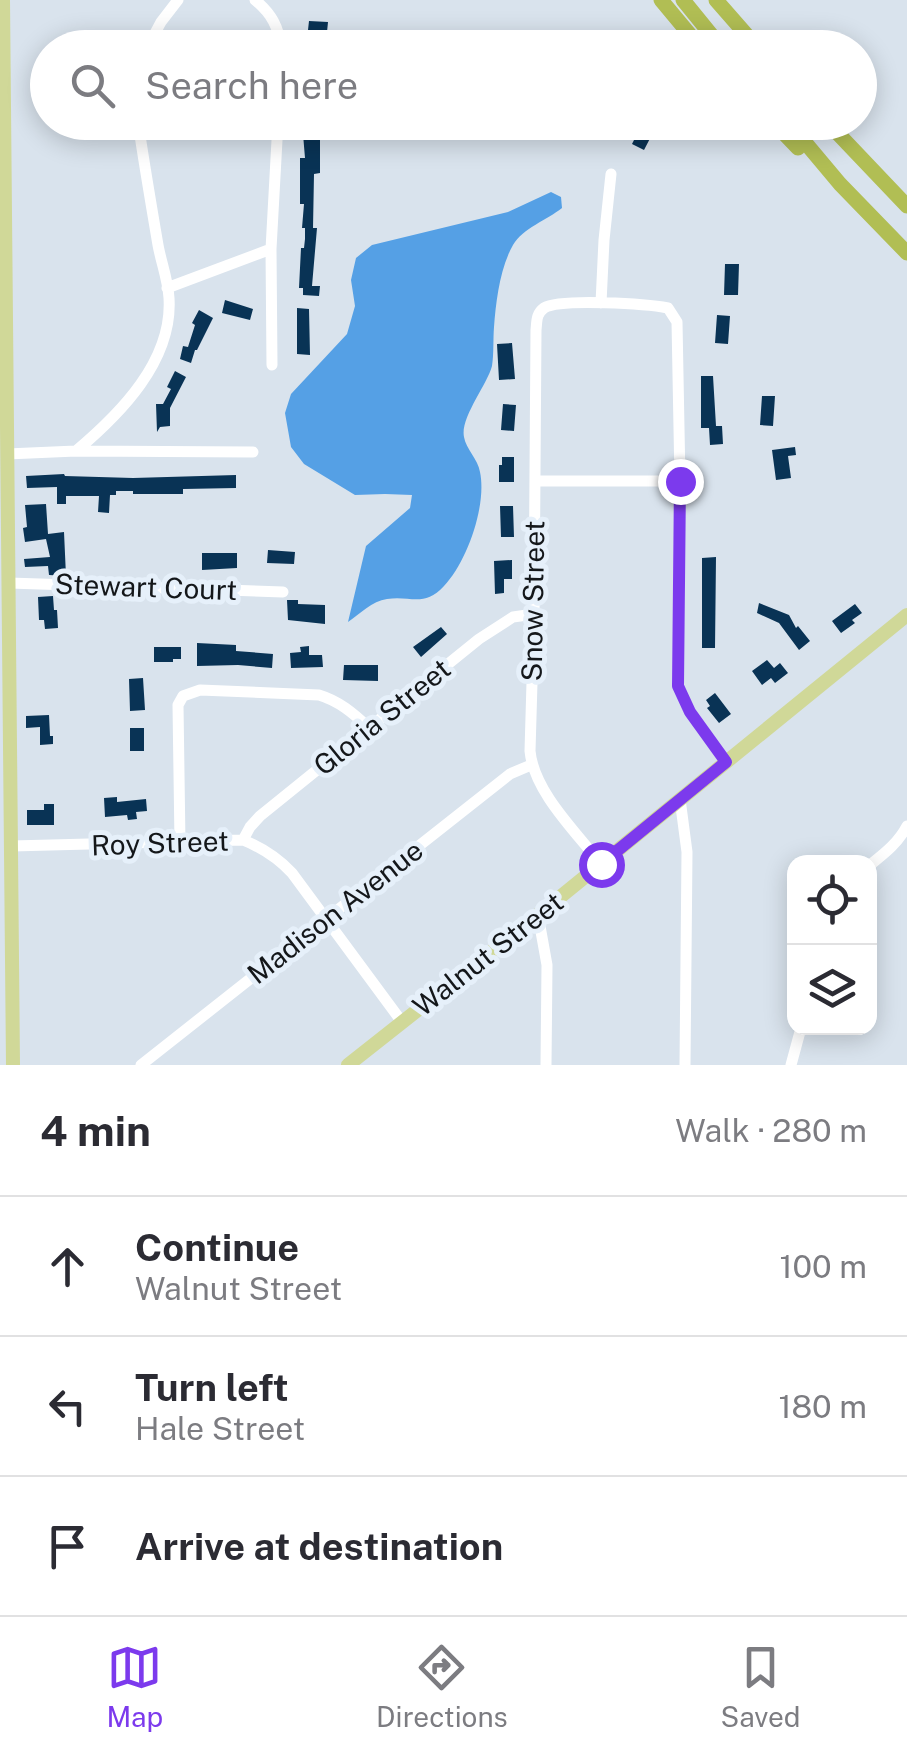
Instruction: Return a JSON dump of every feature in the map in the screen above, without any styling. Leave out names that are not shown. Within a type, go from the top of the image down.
[{"type":"highway","points":[[661,0],[686,30]]},
{"type":"highway","points":[[684,0],[708,30]]},
{"type":"highway","points":[[716,0],[742,30]]},
{"type":"highway","points":[[790,140],[840,184]]},
{"type":"highway","points":[[803,140],[907,254]]},
{"type":"highway","points":[[843,140],[907,206]]},
{"type":"main road","points":[[3,0],[7,454],[4,497],[9,583],[5,815],[12,846],[6,922],[13,1065]]},
{"type":"main road","name":"Walnut Street","points":[[348,1065],[907,615]]},
{"type":"street","points":[[157,30],[178,0]]},
{"type":"street","points":[[255,0],[277,30]]},
{"type":"street","points":[[76,451],[134,395],[148,373],[166,324],[169,298],[141,140]]},
{"type":"street","points":[[272,366],[271,249],[277,140]]},
{"type":"street","points":[[611,174],[601,303],[668,308],[679,332],[678,686],[690,712],[726,762]]},
{"type":"street","points":[[167,288],[271,249]]},
{"type":"street","name":"Snow Street","points":[[531,764],[537,315],[553,305],[601,303]]},
{"type":"street","points":[[7,454],[253,452]]},
{"type":"street","points":[[535,482],[680,481]]},
{"type":"street","name":"Stewart Court","points":[[9,583],[283,592]]},
{"type":"street","name":"Gloria Street","points":[[243,840],[260,816],[499,624],[513,616],[534,614]]},
{"type":"street","points":[[180,843],[178,705],[183,696],[200,690],[318,696],[348,709],[368,726]]},
{"type":"street","points":[[531,764],[547,795],[601,864]]},
{"type":"street","name":"Madison Avenue","points":[[142,1065],[510,774],[531,764]]},
{"type":"street","points":[[680,798],[687,852],[685,1065]]},
{"type":"street","points":[[877,859],[907,826]]},
{"type":"street","name":"Roy Street","points":[[12,846],[243,840],[266,850],[281,861],[327,919],[402,1022]]},
{"type":"street","points":[[538,915],[547,966],[546,1065]]},
{"type":"street","points":[[790,1065],[799,1035]]},
{"type":"water","points":[[551,192],[561,197],[562,208],[513,245],[499,285],[492,366],[464,429],[465,441],[479,467],[481,500],[460,563],[444,586],[430,597],[382,600],[348,622],[366,546],[410,508],[412,495],[355,495],[304,464],[291,447],[285,413],[291,394],[347,334],[355,306],[351,280],[356,258],[372,245],[508,212]]},
{"type":"building","points":[[309,21],[328,22],[327,30],[308,30]]},
{"type":"building","points":[[304,140],[320,140],[320,173],[314,174],[313,228],[317,228],[312,286],[320,286],[319,296],[303,295],[303,288],[299,288],[305,239],[300,158],[305,158]]},
{"type":"building","points":[[634,140],[649,140],[644,150],[632,144]]},
{"type":"building","points":[[725,264],[739,264],[738,295],[724,295]]},
{"type":"building","points":[[225,300],[253,309],[250,320],[222,313]]},
{"type":"building","points":[[297,308],[309,309],[310,355],[297,354]]},
{"type":"building","points":[[199,310],[213,318],[191,363],[180,359],[183,346],[188,347],[195,325],[192,323]]},
{"type":"building","points":[[717,315],[730,316],[728,344],[715,343]]},
{"type":"building","points":[[512,343],[515,379],[499,380],[497,344]]},
{"type":"building","points":[[175,371],[186,377],[170,408],[170,426],[160,427],[157,432],[156,404],[163,404]]},
{"type":"building","points":[[701,376],[713,376],[716,426],[722,426],[723,444],[710,445],[709,428],[701,428]]},
{"type":"building","points":[[762,396],[775,396],[773,426],[760,425]]},
{"type":"building","points":[[503,404],[516,405],[514,431],[501,430]]},
{"type":"building","points":[[795,447],[796,455],[788,456],[791,478],[776,480],[772,450]]},
{"type":"building","points":[[502,457],[514,457],[514,482],[499,482]]},
{"type":"building","points":[[236,475],[236,488],[183,489],[183,494],[116,491],[116,495],[110,495],[109,513],[98,512],[99,496],[66,496],[66,504],[57,504],[57,487],[27,488],[26,476],[133,478]]},
{"type":"building","points":[[46,504],[48,534],[64,532],[66,576],[49,575],[48,566],[25,567],[24,559],[50,557],[46,539],[25,542],[23,528],[27,527],[25,505]]},
{"type":"building","points":[[500,506],[513,506],[514,537],[501,537]]},
{"type":"building","points":[[268,550],[295,552],[294,564],[267,563]]},
{"type":"building","points":[[202,553],[237,553],[237,568],[202,570]]},
{"type":"building","points":[[716,557],[715,648],[702,648],[702,558]]},
{"type":"building","points":[[512,560],[512,579],[504,579],[504,593],[495,594],[494,561]]},
{"type":"building","points":[[53,596],[58,628],[45,629],[44,620],[39,620],[38,597]]},
{"type":"building","points":[[287,600],[325,605],[325,624],[288,620]]},
{"type":"building","points":[[759,603],[789,615],[810,641],[799,650],[779,623],[757,613]]},
{"type":"building","points":[[855,604],[862,613],[841,633],[832,621]]},
{"type":"building","points":[[441,627],[447,634],[421,657],[413,647]]},
{"type":"building","points":[[197,643],[236,645],[236,651],[273,654],[272,668],[197,666]]},
{"type":"building","points":[[309,646],[309,655],[322,655],[323,667],[291,668],[290,653]]},
{"type":"building","points":[[154,647],[181,647],[181,659],[154,662]]},
{"type":"building","points":[[767,660],[774,668],[780,663],[788,673],[775,683],[771,678],[762,685],[752,671]]},
{"type":"building","points":[[344,665],[378,665],[378,681],[343,680]]},
{"type":"building","points":[[143,678],[145,710],[130,711],[129,679]]},
{"type":"building","points":[[715,693],[731,714],[719,723],[707,708],[710,706],[706,700]]},
{"type":"building","points":[[49,715],[53,744],[40,745],[40,727],[26,728],[26,716]]},
{"type":"building","points":[[130,728],[144,728],[144,751],[130,751]]},
{"type":"building","points":[[117,797],[117,802],[146,799],[147,811],[136,812],[137,819],[128,820],[127,815],[105,817],[104,798]]},
{"type":"building","points":[[44,804],[54,804],[54,825],[27,825],[27,810],[44,810]]},
{"type":"route","points":[[601,864],[726,762],[690,712],[678,686],[680,481]]}]
